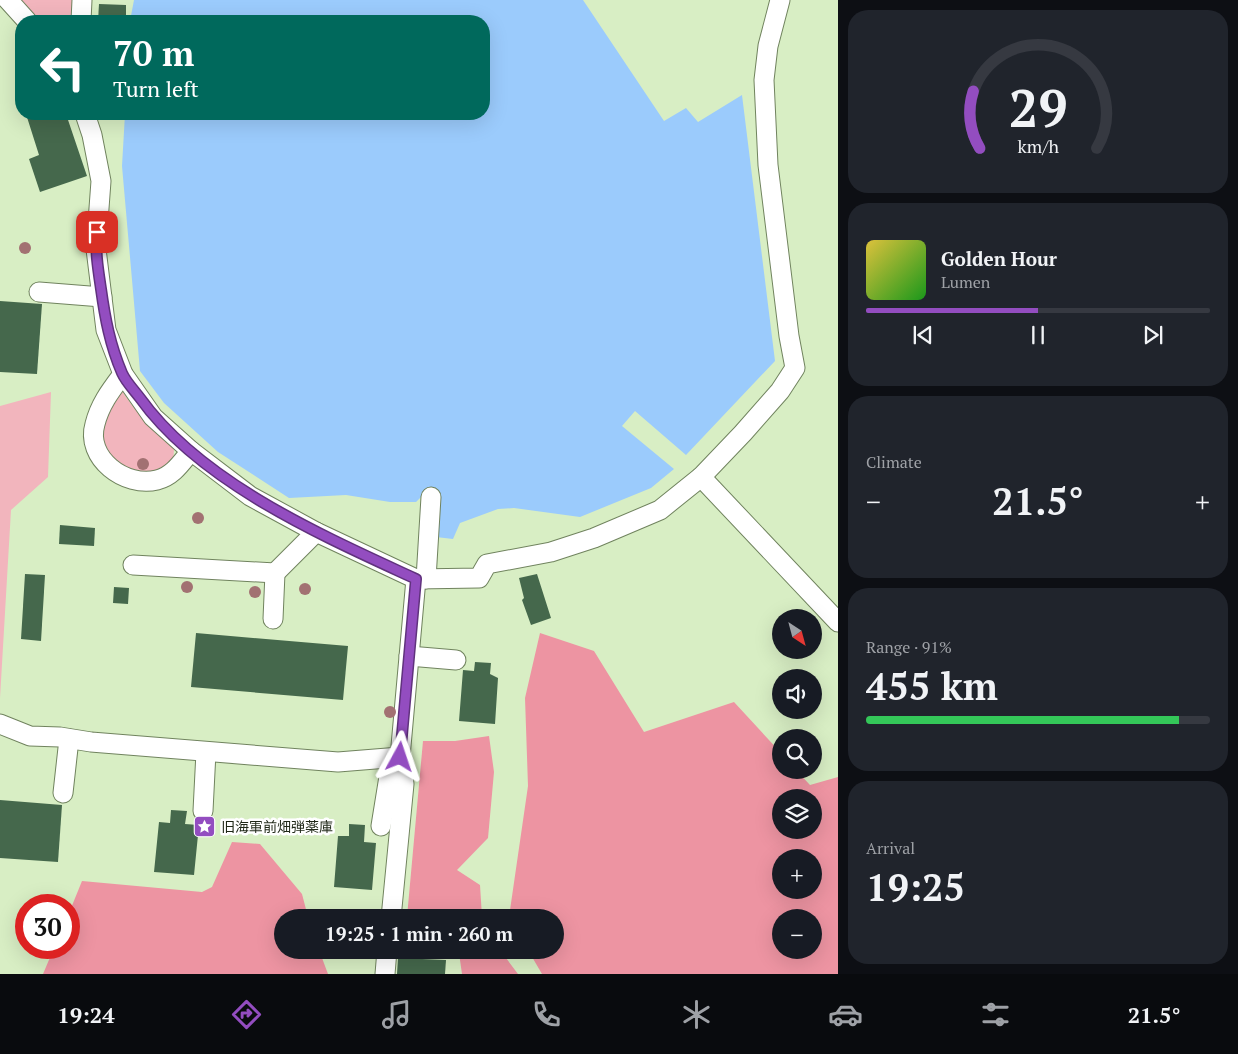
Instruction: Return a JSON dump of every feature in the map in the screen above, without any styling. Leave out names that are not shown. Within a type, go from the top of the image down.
[{"type":"street","points":[[8,0],[21,15]]},
{"type":"street","points":[[81,15],[82,0]]},
{"type":"street","points":[[87,120],[92,135],[101,181],[96,249],[106,330],[123,374],[154,417],[191,451],[250,496],[316,532],[421,579],[478,578],[487,564],[551,552],[594,538],[660,510],[701,477],[780,391],[795,368],[788,336],[768,164],[764,80],[768,46],[780,0]]},
{"type":"street","points":[[39,292],[102,297]]},
{"type":"street","points":[[123,374],[104,400],[94,426],[94,449],[108,466],[134,480],[157,480],[174,472],[191,451]]},
{"type":"street","points":[[701,477],[838,622]]},
{"type":"street","points":[[381,826],[396,758],[431,498]]},
{"type":"street","points":[[274,619],[275,573],[316,532]]},
{"type":"street","points":[[133,565],[275,573]]},
{"type":"street","points":[[409,656],[456,660]]},
{"type":"street","points":[[0,724],[30,736]]},
{"type":"street","points":[[0,734],[338,762],[396,758]]},
{"type":"street","points":[[63,793],[69,739]]},
{"type":"street","points":[[202,811],[206,752]]},
{"type":"street","points":[[392,909],[404,784],[396,758]]},
{"type":"street","points":[[385,974],[386,959]]},
{"type":"shaded area","points":[[19,0],[73,0],[72,15],[33,15]]},
{"type":"shaded area","points":[[120,388],[131,404],[174,449],[173,465],[155,475],[125,471],[111,460],[100,443],[100,426]]},
{"type":"shaded area","points":[[51,392],[48,477],[11,510],[0,698],[0,406]]},
{"type":"shaded area","points":[[540,633],[594,651],[644,732],[734,702],[772,743],[772,779],[804,779],[810,785],[838,777],[838,974],[542,974],[533,959],[564,959],[564,909],[510,909],[528,786],[525,698]]},
{"type":"shaded area","points":[[489,736],[494,772],[488,838],[457,870],[480,885],[482,909],[408,909],[423,741],[455,741]]},
{"type":"shaded area","points":[[232,842],[260,844],[302,894],[306,909],[274,909],[274,959],[322,959],[328,974],[43,974],[49,959],[80,959],[80,894],[77,894],[82,881],[202,892],[212,887]]},
{"type":"shaded area","points":[[460,959],[507,959],[518,974],[462,974]]},
{"type":"water","points":[[134,0],[583,0],[664,121],[686,108],[698,122],[742,95],[775,361],[686,455],[635,411],[622,426],[674,469],[651,488],[580,517],[514,508],[498,509],[460,523],[453,539],[436,537],[423,495],[416,502],[390,502],[346,495],[289,498],[218,452],[164,403],[140,371],[122,166],[125,120],[490,120],[490,15],[131,15]]},
{"type":"building","points":[[99,4],[126,5],[126,15],[98,15]]},
{"type":"building","points":[[28,120],[68,120],[87,176],[40,192],[29,159],[39,155]]},
{"type":"building","points":[[0,301],[42,304],[37,374],[0,372]]},
{"type":"building","points":[[60,525],[95,528],[94,546],[59,544]]},
{"type":"building","points":[[25,574],[45,575],[41,641],[21,639]]},
{"type":"building","points":[[537,574],[551,618],[531,625],[522,600],[524,598],[519,578]]},
{"type":"building","points":[[114,587],[129,588],[128,604],[113,603]]},
{"type":"building","points":[[196,633],[348,646],[343,700],[191,687]]},
{"type":"building","points":[[475,662],[491,663],[490,674],[498,678],[495,724],[459,721],[463,670],[474,671]]},
{"type":"building","points":[[0,800],[62,805],[58,862],[0,858]]},
{"type":"building","points":[[171,810],[187,811],[185,824],[199,825],[194,875],[154,872],[159,822],[170,823]]},
{"type":"building","points":[[349,824],[365,825],[364,842],[376,843],[372,890],[334,887],[338,836],[349,836]]},
{"type":"building","points":[[398,959],[446,960],[445,974],[397,974]]},
{"type":"place","name":"旧海軍前畑弾薬庫","points":[[205,826]]},
{"type":"route","points":[[97,232],[96,249],[106,330],[123,374],[154,417],[191,451],[250,496],[316,532],[416,579],[400,757]]}]
